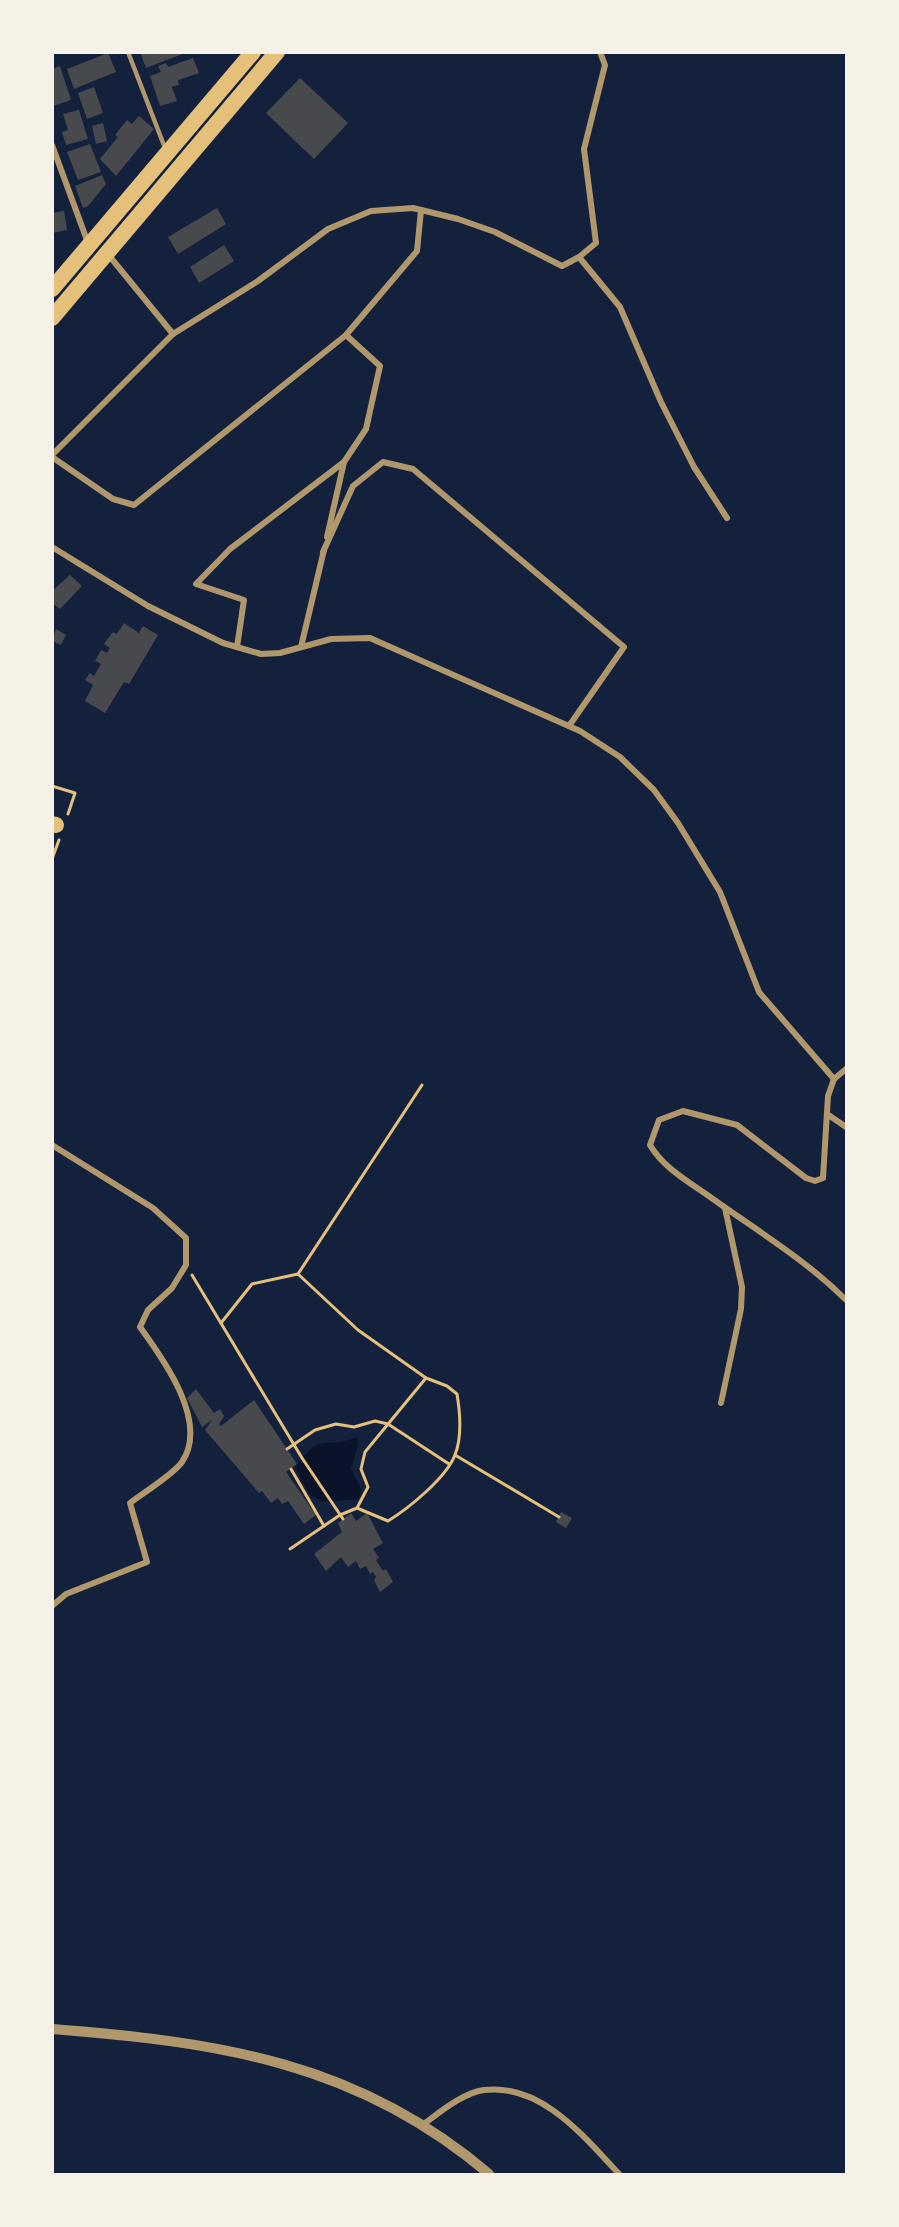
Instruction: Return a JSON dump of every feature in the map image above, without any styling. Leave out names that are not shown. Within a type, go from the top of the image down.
[{"type":"highway","points":[[52,289],[253,52]]},
{"type":"highway","points":[[52,318],[277,52]]},
{"type":"street","points":[[421,210],[417,251],[346,335],[134,505],[113,499],[52,456],[173,334],[258,280],[328,229],[371,211],[421,210],[458,219],[495,232],[562,266],[579,257],[596,243],[584,149],[605,65],[600,52]]},
{"type":"street","points":[[52,146],[89,245]]},
{"type":"street","points":[[107,253],[173,334]]},
{"type":"street","points":[[579,257],[620,307],[660,402],[694,466],[727,518]]},
{"type":"street","points":[[237,647],[244,600],[196,584],[230,549],[344,462],[366,429],[380,366],[346,335]]},
{"type":"street","points":[[301,647],[344,462]]},
{"type":"street","points":[[323,552],[352,486],[383,462],[413,469],[624,647],[569,726]]},
{"type":"street","points":[[52,547],[148,606],[223,643],[261,654],[280,653],[331,639],[370,638],[569,726],[620,757],[654,790],[720,892],[759,992],[834,1078]]},
{"type":"street","points":[[846,1069],[834,1078],[828,1096],[823,1178],[815,1181],[806,1178],[737,1125],[683,1111],[659,1120],[650,1145],[657,1157],[725,1208],[796,1255],[846,1300]]},
{"type":"street","points":[[827,1114],[846,1127]]},
{"type":"street","points":[[52,1145],[153,1208],[186,1238],[186,1265],[172,1288],[148,1311],[140,1327],[172,1372],[192,1433],[181,1463],[130,1503],[147,1562],[66,1594],[52,1606]]},
{"type":"street","points":[[721,1403],[741,1309],[742,1287],[725,1208]]},
{"type":"street","points":[[52,2029],[186,2043],[262,2056],[313,2072],[354,2089],[421,2126],[489,2175]]},
{"type":"street","points":[[421,2126],[453,2103],[484,2090],[513,2093],[542,2103],[571,2122],[619,2175]]},
{"type":"lane","points":[[128,52],[168,155]]},
{"type":"path","points":[[52,786],[75,793],[70,809]]},
{"type":"path","points":[[298,1274],[422,1085]]},
{"type":"path","points":[[186,1265],[302,1458],[343,1519]]},
{"type":"path","points":[[221,1323],[252,1284],[279,1276],[298,1274],[358,1330],[426,1378],[447,1386],[457,1394],[460,1412],[455,1455],[449,1464],[422,1494],[388,1521],[357,1508]]},
{"type":"path","points":[[290,1549],[340,1515],[357,1508],[368,1487],[361,1469],[365,1452],[426,1378]]},
{"type":"path","points":[[287,1449],[315,1430],[336,1424],[354,1427],[375,1421],[388,1424],[449,1464]]},
{"type":"path","points":[[455,1455],[559,1516]]},
{"type":"path","points":[[291,1468],[324,1526]]},
{"type":"water","points":[[357,1437],[359,1442],[351,1469],[362,1491],[358,1499],[322,1502],[309,1494],[295,1467],[305,1455],[318,1444],[345,1441]]},
{"type":"building","points":[[140,52],[185,52],[185,53],[146,68]]},
{"type":"building","points":[[108,53],[116,72],[74,89],[67,69]]},
{"type":"building","points":[[193,58],[199,73],[178,80],[179,85],[172,87],[177,101],[160,106],[150,76],[161,72],[158,66],[166,63],[168,67]]},
{"type":"building","points":[[60,66],[71,100],[53,106],[52,69]]},
{"type":"building","points":[[300,78],[348,123],[314,159],[266,113]]},
{"type":"building","points":[[94,87],[103,113],[87,119],[78,93]]},
{"type":"building","points":[[79,110],[88,139],[66,145],[62,132],[68,130],[63,114]]},
{"type":"building","points":[[139,116],[154,129],[116,176],[100,159],[118,137],[115,135],[127,120],[132,124]]},
{"type":"building","points":[[103,123],[107,141],[96,144],[92,126]]},
{"type":"building","points":[[90,144],[101,172],[78,180],[67,152]]},
{"type":"building","points":[[102,175],[106,184],[88,206],[83,208],[75,186]]},
{"type":"building","points":[[217,208],[226,224],[178,254],[168,237]]},
{"type":"building","points":[[64,211],[67,230],[52,233],[52,213]]},
{"type":"building","points":[[224,245],[234,261],[199,283],[190,267]]},
{"type":"building","points":[[70,575],[82,586],[60,609],[52,603],[52,591]]},
{"type":"building","points":[[124,623],[139,633],[143,626],[158,635],[129,684],[124,682],[105,713],[85,701],[93,685],[85,680],[90,673],[94,676],[101,664],[95,661],[101,650],[107,653],[110,648],[104,644],[113,632],[117,634]]},
{"type":"building","points":[[56,629],[66,635],[61,645],[52,641]]},
{"type":"building","points":[[196,1389],[214,1413],[220,1409],[224,1416],[219,1424],[221,1426],[254,1400],[297,1464],[286,1472],[316,1515],[304,1524],[288,1501],[282,1504],[278,1498],[271,1503],[262,1491],[259,1493],[205,1430],[212,1420],[202,1427],[187,1398]]},
{"type":"building","points":[[561,1512],[572,1518],[566,1528],[556,1522]]},
{"type":"building","points":[[351,1513],[356,1521],[367,1513],[383,1543],[373,1549],[379,1558],[376,1560],[383,1571],[386,1569],[393,1582],[380,1592],[374,1580],[376,1577],[373,1572],[370,1574],[366,1566],[360,1569],[356,1561],[348,1567],[341,1557],[326,1571],[314,1554],[342,1532],[338,1523]]}]
